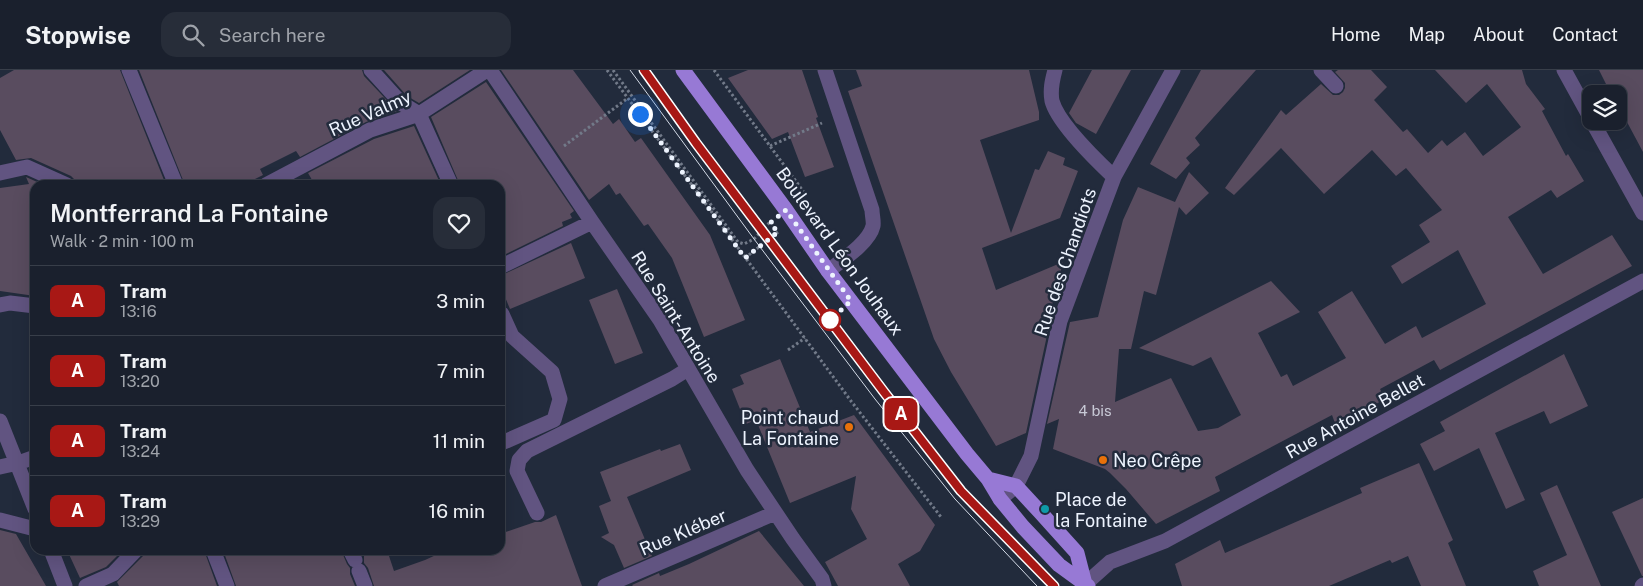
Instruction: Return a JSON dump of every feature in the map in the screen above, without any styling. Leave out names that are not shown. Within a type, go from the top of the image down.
[{"type":"main road","name":"Boulevard Léon Jouhaux","points":[[683,70],[786,210],[828,271],[966,454],[988,479]]},
{"type":"main road","points":[[988,479],[1016,486],[1077,553],[1085,585]]},
{"type":"main road","points":[[988,479],[1000,499],[1023,526],[1059,565],[1085,585]]},
{"type":"street","points":[[128,70],[174,180]]},
{"type":"street","points":[[371,70],[401,103],[419,114],[449,180]]},
{"type":"street","name":"Rue Valmy","points":[[275,180],[370,130],[419,114],[489,70]]},
{"type":"street","name":"Rue Saint-Antoine","points":[[489,70],[660,320],[747,470],[822,579],[824,586]]},
{"type":"street","points":[[825,70],[872,210],[874,226],[856,250],[828,271]]},
{"type":"street","points":[[1055,70],[1051,85],[1052,99],[1057,114],[1114,177]]},
{"type":"street","name":"Rue des Chandiots","points":[[1000,499],[1016,486],[1031,456],[1060,321],[1114,177],[1173,70]]},
{"type":"street","points":[[1321,70],[1336,86]]},
{"type":"street","points":[[1564,70],[1582,102]]},
{"type":"street","points":[[1597,130],[1643,213]]},
{"type":"street","points":[[1,170],[27,167],[56,180]]},
{"type":"street","points":[[505,265],[592,222]]},
{"type":"street","name":"Rue Antoine Bellet","points":[[1085,585],[1110,562],[1165,541],[1643,281]]},
{"type":"street","points":[[0,304],[30,305]]},
{"type":"street","points":[[505,442],[554,420],[560,399],[552,372],[506,338]]},
{"type":"street","points":[[537,513],[518,471],[519,460],[527,451],[672,379],[688,369]]},
{"type":"street","points":[[0,421],[30,496]]},
{"type":"street","points":[[0,467],[20,470],[30,461]]},
{"type":"street","name":"Rue Kléber","points":[[605,586],[775,513]]},
{"type":"street","points":[[0,520],[30,528]]},
{"type":"street","points":[[53,555],[65,586]]},
{"type":"street","points":[[86,586],[113,574],[131,555]]},
{"type":"street","points":[[215,555],[227,586]]},
{"type":"street","points":[[355,560],[365,586]]},
{"type":"path","points":[[607,70],[851,401],[941,517]]},
{"type":"path","points":[[614,70],[738,242],[744,244],[754,239],[770,223],[806,194],[714,70]]},
{"type":"path","points":[[549,157],[628,98]]},
{"type":"path","points":[[770,146],[840,116]]},
{"type":"path","points":[[745,258],[778,232],[770,223]]},
{"type":"path","points":[[788,350],[805,338]]},
{"type":"building","points":[[14,70],[120,70],[164,180],[75,180],[71,176],[31,158],[16,160],[0,130],[0,78]]},
{"type":"building","points":[[139,70],[362,70],[364,76],[397,111],[366,122],[300,157],[296,151],[260,169],[263,175],[253,180],[183,180]]},
{"type":"building","points":[[384,70],[470,70],[419,103],[407,96]]},
{"type":"building","points":[[501,70],[573,70],[613,124],[619,119],[635,142],[641,138],[710,235],[745,320],[704,337],[672,258],[648,224],[644,226],[620,193],[616,195],[609,184],[589,200]]},
{"type":"building","points":[[748,70],[802,70],[818,117],[816,118],[834,167],[805,177],[788,132],[772,139],[728,78]]},
{"type":"building","points":[[856,70],[1029,70],[1039,112],[1039,120],[980,140],[1011,233],[1035,169],[1039,170],[1048,151],[1065,158],[1063,165],[1078,171],[1060,218],[982,248],[996,290],[1063,262],[1047,326],[1049,326],[1026,433],[996,446],[951,372],[934,339],[848,91],[862,86]]},
{"type":"building","points":[[1092,70],[1131,70],[1096,134],[1076,123],[1069,113]]},
{"type":"building","points":[[1201,70],[1256,70],[1195,138],[1200,145],[1186,158],[1190,163],[1176,179],[1150,164]]},
{"type":"building","points":[[1338,70],[1371,70],[1387,87],[1374,100],[1403,132],[1407,129],[1428,153],[1442,140],[1447,146],[1465,132],[1483,156],[1521,127],[1487,84],[1466,103],[1435,70],[1522,70],[1526,84],[1545,109],[1542,111],[1566,156],[1568,154],[1584,181],[1557,198],[1551,190],[1508,217],[1543,274],[1612,235],[1632,266],[1440,370],[1434,360],[1380,389],[1385,399],[1336,426],[1332,415],[1215,477],[1220,491],[1156,524],[1126,489],[1105,469],[1053,449],[1059,419],[1047,424],[1070,322],[1098,317],[1123,220],[1138,187],[1175,202],[1189,172],[1209,193],[1186,215],[1179,207],[1156,295],[1144,291],[1131,349],[1119,349],[1115,402],[1171,378],[1198,431],[1218,428],[1241,415],[1211,357],[1193,366],[1139,348],[1271,281],[1300,312],[1258,333],[1281,377],[1287,374],[1293,386],[1346,358],[1318,312],[1352,291],[1385,344],[1416,326],[1422,338],[1486,304],[1458,250],[1402,284],[1391,266],[1430,242],[1419,225],[1442,210],[1406,168],[1396,176],[1372,150],[1324,194],[1281,148],[1234,195],[1225,188],[1281,110],[1286,115],[1321,84],[1333,95],[1339,95],[1343,92],[1345,83],[1335,72]]},
{"type":"building","points":[[1599,70],[1643,70],[1643,152],[1627,122],[1627,85],[1606,85]]},
{"type":"building","points":[[486,82],[574,211],[570,214],[572,218],[562,222],[563,226],[505,255],[505,180],[458,180],[431,117]]},
{"type":"building","points":[[414,126],[439,180],[312,180],[308,173],[374,139]]},
{"type":"building","points":[[26,177],[33,180],[30,180],[30,295],[0,291],[0,188],[29,184]]},
{"type":"building","points":[[571,243],[585,278],[510,309],[505,297],[505,274]]},
{"type":"building","points":[[617,289],[643,353],[615,364],[589,300]]},
{"type":"building","points":[[1564,354],[1588,406],[1550,424],[1544,411],[1495,433],[1525,500],[1506,509],[1479,448],[1434,471],[1420,444],[1445,431],[1440,422]]},
{"type":"building","points":[[780,359],[810,432],[854,415],[935,525],[920,551],[898,564],[910,586],[838,586],[825,562],[867,539],[851,509],[856,476],[790,503],[756,420],[746,424],[732,389],[744,384],[740,375]]},
{"type":"building","points":[[680,444],[691,470],[627,497],[652,556],[624,568],[614,545],[601,537],[609,533],[599,506],[611,501],[600,472],[660,449],[661,451]]},
{"type":"building","points":[[1419,463],[1453,540],[1448,543],[1466,586],[1421,586],[1408,556],[1392,563],[1390,560],[1329,586],[1182,586],[1175,564],[1220,540],[1225,553],[1362,493],[1360,488]]},
{"type":"building","points":[[1557,485],[1601,586],[1539,586],[1533,571],[1567,555],[1540,493]]},
{"type":"building","points":[[1643,498],[1643,576],[1642,576],[1612,512]]},
{"type":"building","points":[[556,515],[582,586],[374,586],[368,568],[364,563],[363,555],[389,555],[394,571],[436,555],[505,555],[505,532],[535,522],[541,522]]},
{"type":"building","points":[[0,530],[16,534],[46,586],[0,586]]},
{"type":"building","points":[[759,531],[804,586],[632,585],[659,573],[660,576],[689,564]]},
{"type":"building","points":[[69,555],[118,555],[106,567],[80,578]]},
{"type":"building","points":[[206,555],[217,586],[119,586],[117,582],[143,556]]},
{"type":"building","points":[[225,555],[343,555],[350,568],[350,574],[355,586],[236,586]]},
{"type":"tram line","points":[[630,70],[875,399],[955,499],[1037,586]]},
{"type":"tram line","points":[[644,70],[696,143],[884,393],[961,491],[1054,586]]},
{"type":"tram line","name":"A","points":[[644,70],[696,143],[961,491],[1054,586]]},
{"type":"place","name":"Point chaud La Fontaine","points":[[849,427]]},
{"type":"place","name":"Neo Crêpe","points":[[1103,460]]},
{"type":"place","name":"Place de la Fontaine","points":[[1045,509]]},
{"type":"route","points":[[640,114],[745,258],[778,232],[770,223],[786,210],[851,301],[830,320]]}]
